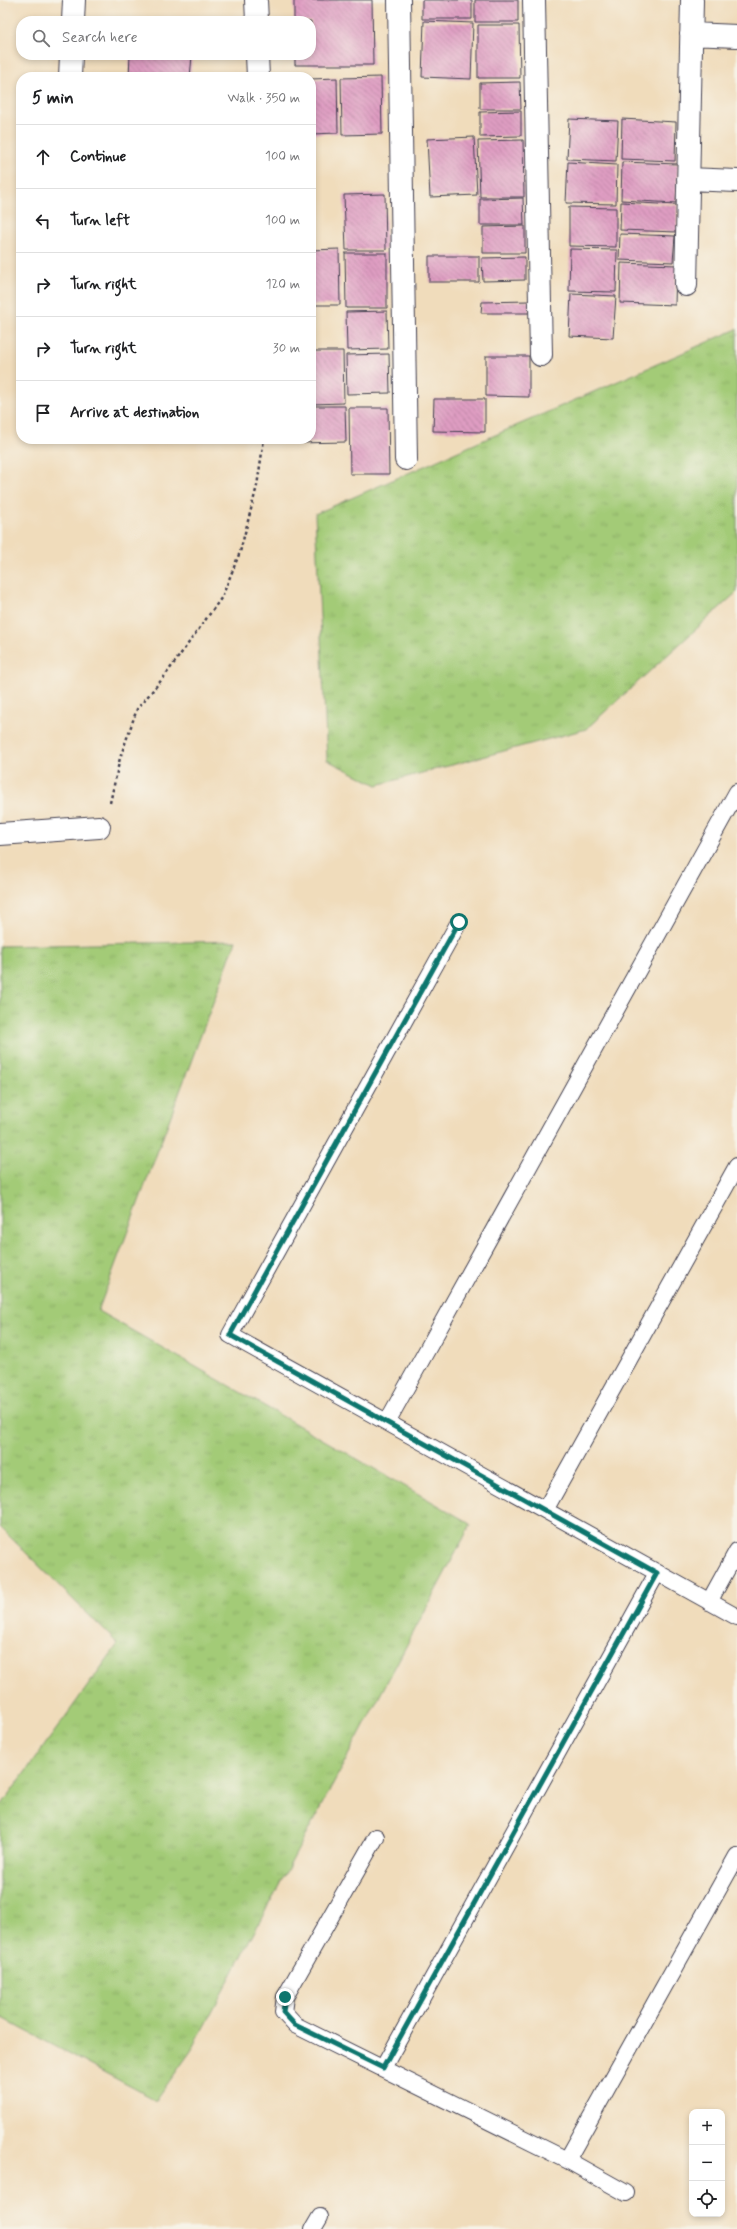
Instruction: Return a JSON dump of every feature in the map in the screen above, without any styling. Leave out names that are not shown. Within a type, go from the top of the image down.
[{"type":"street","points":[[73,16],[74,0]]},
{"type":"street","points":[[256,0],[256,16]]},
{"type":"street","points":[[399,0],[406,459]]},
{"type":"street","points":[[534,0],[541,356]]},
{"type":"street","points":[[686,285],[692,0]]},
{"type":"street","points":[[691,34],[737,36]]},
{"type":"street","points":[[70,72],[71,60]]},
{"type":"street","points":[[257,60],[258,72]]},
{"type":"street","points":[[688,179],[737,181]]},
{"type":"street","points":[[0,834],[99,827]]},
{"type":"lane","points":[[387,1422],[737,792]]},
{"type":"lane","points":[[459,922],[230,1335],[737,1617]]},
{"type":"lane","points":[[545,1510],[737,1166]]},
{"type":"lane","points":[[709,1602],[737,1551]]},
{"type":"lane","points":[[383,2068],[657,1573]]},
{"type":"lane","points":[[376,1837],[285,1997],[283,2012],[295,2025],[567,2160],[626,2193]]},
{"type":"lane","points":[[567,2160],[737,1856]]},
{"type":"path","points":[[99,827],[109,808],[120,758],[137,709],[164,677],[222,597],[240,552],[257,486],[263,444]]},
{"type":"green space","points":[[737,329],[737,592],[586,729],[377,785],[327,760],[315,514]]},
{"type":"green space","points":[[236,941],[98,1311],[471,1524],[191,2051],[156,2100],[0,2017],[0,1807],[118,1644],[0,1527],[0,946]]},
{"type":"building","points":[[294,0],[372,0],[373,65],[295,65],[295,60],[316,60],[316,16],[294,16]]},
{"type":"building","points":[[422,0],[472,0],[472,19],[422,19]]},
{"type":"building","points":[[475,0],[518,0],[518,22],[475,22]]},
{"type":"building","points":[[424,21],[473,23],[471,79],[422,77]]},
{"type":"building","points":[[478,25],[519,25],[520,78],[478,78]]},
{"type":"building","points":[[130,60],[192,60],[190,72],[129,72]]},
{"type":"building","points":[[381,77],[382,134],[342,135],[341,78]]},
{"type":"building","points":[[337,78],[338,133],[316,134],[316,79]]},
{"type":"building","points":[[520,82],[521,109],[480,109],[480,83]]},
{"type":"building","points":[[521,111],[521,136],[480,137],[480,112]]},
{"type":"building","points":[[569,119],[618,121],[616,161],[567,159]]},
{"type":"building","points":[[622,119],[676,122],[675,161],[621,159]]},
{"type":"building","points":[[474,137],[477,195],[430,197],[427,139]]},
{"type":"building","points":[[523,140],[524,197],[480,197],[478,141]]},
{"type":"building","points":[[568,162],[617,165],[616,204],[566,203]]},
{"type":"building","points":[[622,162],[678,164],[676,203],[621,200]]},
{"type":"building","points":[[385,194],[386,250],[346,250],[344,195]]},
{"type":"building","points":[[523,198],[524,225],[480,225],[480,199]]},
{"type":"building","points":[[621,202],[677,205],[677,232],[620,230]]},
{"type":"building","points":[[569,207],[616,208],[616,247],[569,246]]},
{"type":"building","points":[[525,226],[525,253],[483,253],[483,227]]},
{"type":"building","points":[[620,234],[675,236],[673,262],[619,260]]},
{"type":"building","points":[[339,249],[340,305],[316,305],[316,250]]},
{"type":"building","points":[[570,249],[617,250],[616,292],[569,291]]},
{"type":"building","points":[[345,253],[387,253],[387,308],[346,308]]},
{"type":"building","points":[[429,256],[479,256],[479,282],[429,282]]},
{"type":"building","points":[[525,257],[525,280],[483,281],[482,258]]},
{"type":"building","points":[[621,263],[676,265],[675,305],[620,303]]},
{"type":"building","points":[[571,294],[616,296],[613,338],[569,336]]},
{"type":"building","points":[[529,301],[529,313],[481,313],[482,302]]},
{"type":"building","points":[[387,311],[388,349],[347,350],[346,312]]},
{"type":"building","points":[[316,351],[343,351],[344,403],[316,404]]},
{"type":"building","points":[[389,354],[390,393],[347,394],[346,355]]},
{"type":"building","points":[[486,356],[529,356],[529,397],[486,396]]},
{"type":"building","points":[[434,399],[485,399],[485,432],[433,431]]},
{"type":"building","points":[[316,406],[345,406],[346,442],[316,443]]},
{"type":"building","points":[[349,408],[388,408],[389,474],[350,474]]},
{"type":"route","points":[[285,1997],[283,2012],[295,2025],[383,2068],[657,1573],[230,1335],[459,922]]}]
